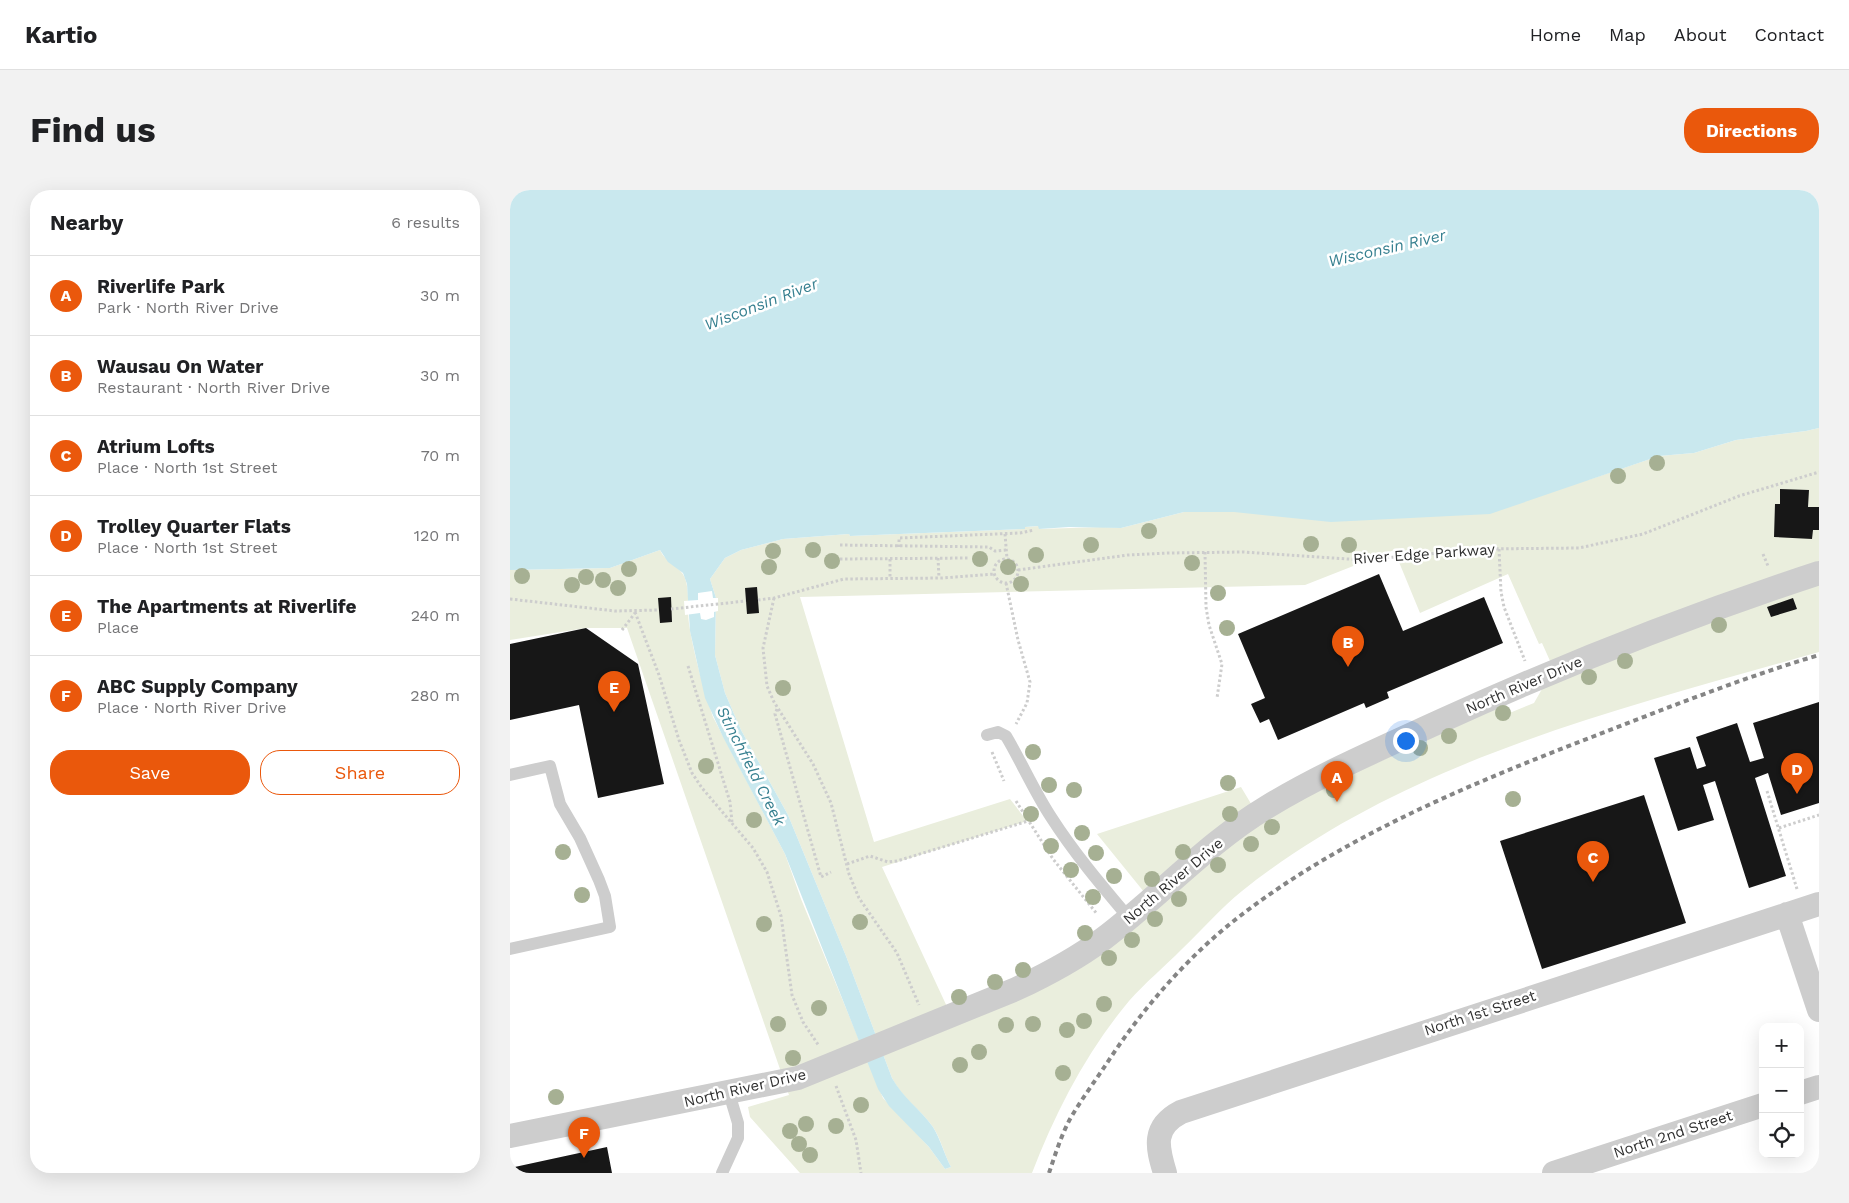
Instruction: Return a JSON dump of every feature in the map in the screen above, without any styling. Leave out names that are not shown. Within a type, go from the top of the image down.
[{"type":"street","name":"North River Drive","points":[[510,1136],[798,1078],[910,1034],[1040,978],[1102,940],[1242,822],[1329,773],[1501,694],[1645,634],[1734,601],[1819,574]]},
{"type":"street","name":"North 1st Street","points":[[1165,1173],[1157,1143],[1160,1132],[1168,1121],[1189,1109],[1787,914],[1809,899]]},
{"type":"street","points":[[1787,914],[1819,1010]]},
{"type":"street","points":[[1804,1092],[1819,1087]]},
{"type":"street","name":"North 2nd Street","points":[[1554,1173],[1759,1106]]},
{"type":"lane","points":[[987,734],[998,732],[1004,734],[1052,820],[1083,862],[1129,918]]},
{"type":"lane","points":[[510,775],[550,766],[560,804],[580,838],[600,880],[605,896],[610,927],[510,949]]},
{"type":"lane","points":[[722,1173],[736,1145],[738,1130],[729,1093]]},
{"type":"path","name":"River Edge Parkway","points":[[1018,570],[1128,555],[1254,552],[1363,560],[1499,549],[1579,548],[1619,541],[1654,531],[1771,484],[1819,472]]},
{"type":"path","points":[[899,547],[899,538],[1005,534],[1034,530]]},
{"type":"path","points":[[1005,534],[1006,559]]},
{"type":"path","points":[[840,546],[989,547],[995,551],[1006,550]]},
{"type":"path","points":[[1499,549],[1501,592],[1510,625],[1519,647]]},
{"type":"path","points":[[1205,552],[1207,617],[1222,664],[1217,698]]},
{"type":"path","points":[[890,558],[890,579]]},
{"type":"path","points":[[938,558],[939,578]]},
{"type":"path","points":[[840,559],[968,558]]},
{"type":"path","points":[[1006,559],[1013,562],[1018,570],[1013,581],[1006,583],[999,580],[995,574],[997,564],[1006,559]]},
{"type":"path","points":[[758,600],[774,598],[844,579],[939,578],[995,574]]},
{"type":"path","points":[[1004,734],[1022,715],[1030,688],[1028,668],[1018,640],[1006,583]]},
{"type":"path","points":[[774,598],[765,640],[763,662],[767,686],[778,709],[808,757],[832,803],[847,864],[862,903],[905,968],[920,1008]]},
{"type":"path","points":[[510,599],[635,612],[659,610]]},
{"type":"path","points":[[672,609],[746,601]]},
{"type":"path","points":[[622,630],[635,612]]},
{"type":"path","points":[[635,612],[661,680],[687,763],[702,788],[753,848],[767,872],[781,916],[792,995],[803,1022],[820,1048]]},
{"type":"path","points":[[688,666],[730,802],[732,822]]},
{"type":"path","points":[[778,709],[775,714],[821,877],[832,872]]},
{"type":"path","points":[[987,734],[1004,781]]},
{"type":"path","points":[[1767,791],[1779,828],[1809,899]]},
{"type":"path","points":[[1016,801],[1053,859],[1099,917]]},
{"type":"path","points":[[1779,828],[1819,815]]},
{"type":"path","points":[[847,864],[870,856],[888,862],[897,861],[1028,821]]},
{"type":"path","points":[[835,1082],[856,1140],[861,1173]]},
{"type":"green space","points":[[1819,428],[1819,652],[1668,695],[1518,743],[1445,772],[1374,806],[1306,845],[1234,898],[1129,1001],[1099,1041],[1073,1083],[1032,1173],[800,1173],[750,1117],[748,1107],[789,1095],[627,628],[586,628],[510,640],[510,570],[610,568],[660,550],[665,558],[683,574],[687,589],[689,624],[693,647],[713,717],[785,854],[801,899],[883,1098],[929,1147],[945,1169],[951,1167],[936,1132],[901,1092],[892,1078],[846,956],[788,815],[741,730],[725,693],[715,655],[716,598],[710,579],[725,558],[741,550],[783,539],[849,534],[850,536],[1024,529],[1025,527],[1039,526],[1039,529],[1121,528],[1184,512],[1234,512],[1588,480],[1659,456],[1694,453],[1736,440]],"holes":[[[1394,550],[1420,613],[1508,574],[1539,644],[1542,643],[1559,681],[1542,689],[1534,703],[1512,712],[1502,708],[1495,709],[1306,795],[1262,822],[1241,787],[1097,834],[1157,908],[956,1026],[882,867],[1027,821],[1010,799],[874,842],[800,597],[1305,585]]]},
{"type":"water","points":[[510,190],[1819,190],[1819,428],[1736,440],[1694,453],[1659,456],[1490,514],[1331,522],[1234,512],[1184,512],[1121,528],[1069,527],[1039,529],[1038,526],[1025,527],[1025,529],[850,536],[849,534],[783,539],[741,550],[725,558],[710,579],[716,598],[715,655],[725,693],[741,730],[788,815],[846,956],[892,1078],[901,1092],[933,1127],[951,1167],[945,1169],[929,1147],[889,1106],[878,1089],[785,854],[723,737],[705,698],[690,631],[687,584],[683,573],[668,562],[660,550],[610,568],[510,570]]},
{"type":"pier","points":[[712,591],[713,598],[718,598],[718,611],[714,612],[714,617],[706,620],[701,619],[700,613],[685,615],[684,601],[698,600],[698,593]]},
{"type":"building","points":[[1780,489],[1809,490],[1808,507],[1819,507],[1819,530],[1813,530],[1812,539],[1774,537],[1775,504],[1780,504]]},
{"type":"building","points":[[1379,574],[1403,631],[1484,597],[1503,643],[1387,692],[1389,698],[1366,708],[1364,703],[1278,740],[1269,719],[1260,723],[1251,704],[1265,698],[1238,634]]},
{"type":"building","points":[[757,587],[759,613],[747,614],[745,588]]},
{"type":"building","points":[[671,597],[672,622],[660,623],[658,598]]},
{"type":"building","points":[[1793,598],[1797,609],[1771,617],[1767,607]]},
{"type":"building","points":[[586,628],[638,664],[664,784],[598,798],[579,705],[510,720],[510,644]]},
{"type":"building","points":[[1819,702],[1819,803],[1781,815],[1768,773],[1755,778],[1786,876],[1749,888],[1715,781],[1703,785],[1714,820],[1678,831],[1654,758],[1690,747],[1697,769],[1706,766],[1696,737],[1737,723],[1750,762],[1764,758],[1753,723]]},
{"type":"building","points":[[1644,795],[1686,923],[1542,969],[1500,841]]},
{"type":"building","points":[[607,1147],[612,1173],[510,1173],[510,1168]]},
{"type":"railway","points":[[1049,1173],[1061,1139],[1074,1112],[1151,1003],[1202,948],[1240,916],[1280,887],[1365,837],[1454,793],[1676,704],[1819,655]]},
{"type":"place","name":"Wausau On Water","points":[[1348,667]]},
{"type":"place","name":"The Apartments at Riverlife","points":[[614,712]]},
{"type":"place","name":"Trolley Quarter Flats","points":[[1797,794]]},
{"type":"place","name":"Riverlife Park","points":[[1337,802]]},
{"type":"place","name":"Atrium Lofts","points":[[1593,882]]},
{"type":"place","name":"ABC Supply Company","points":[[584,1158]]},
{"type":"water label","name":"Wisconsin River","points":[[1387,248]]},
{"type":"water label","name":"Wisconsin River","points":[[761,304]]},
{"type":"water label","name":"Stinchfield Creek","points":[[751,766]]}]
